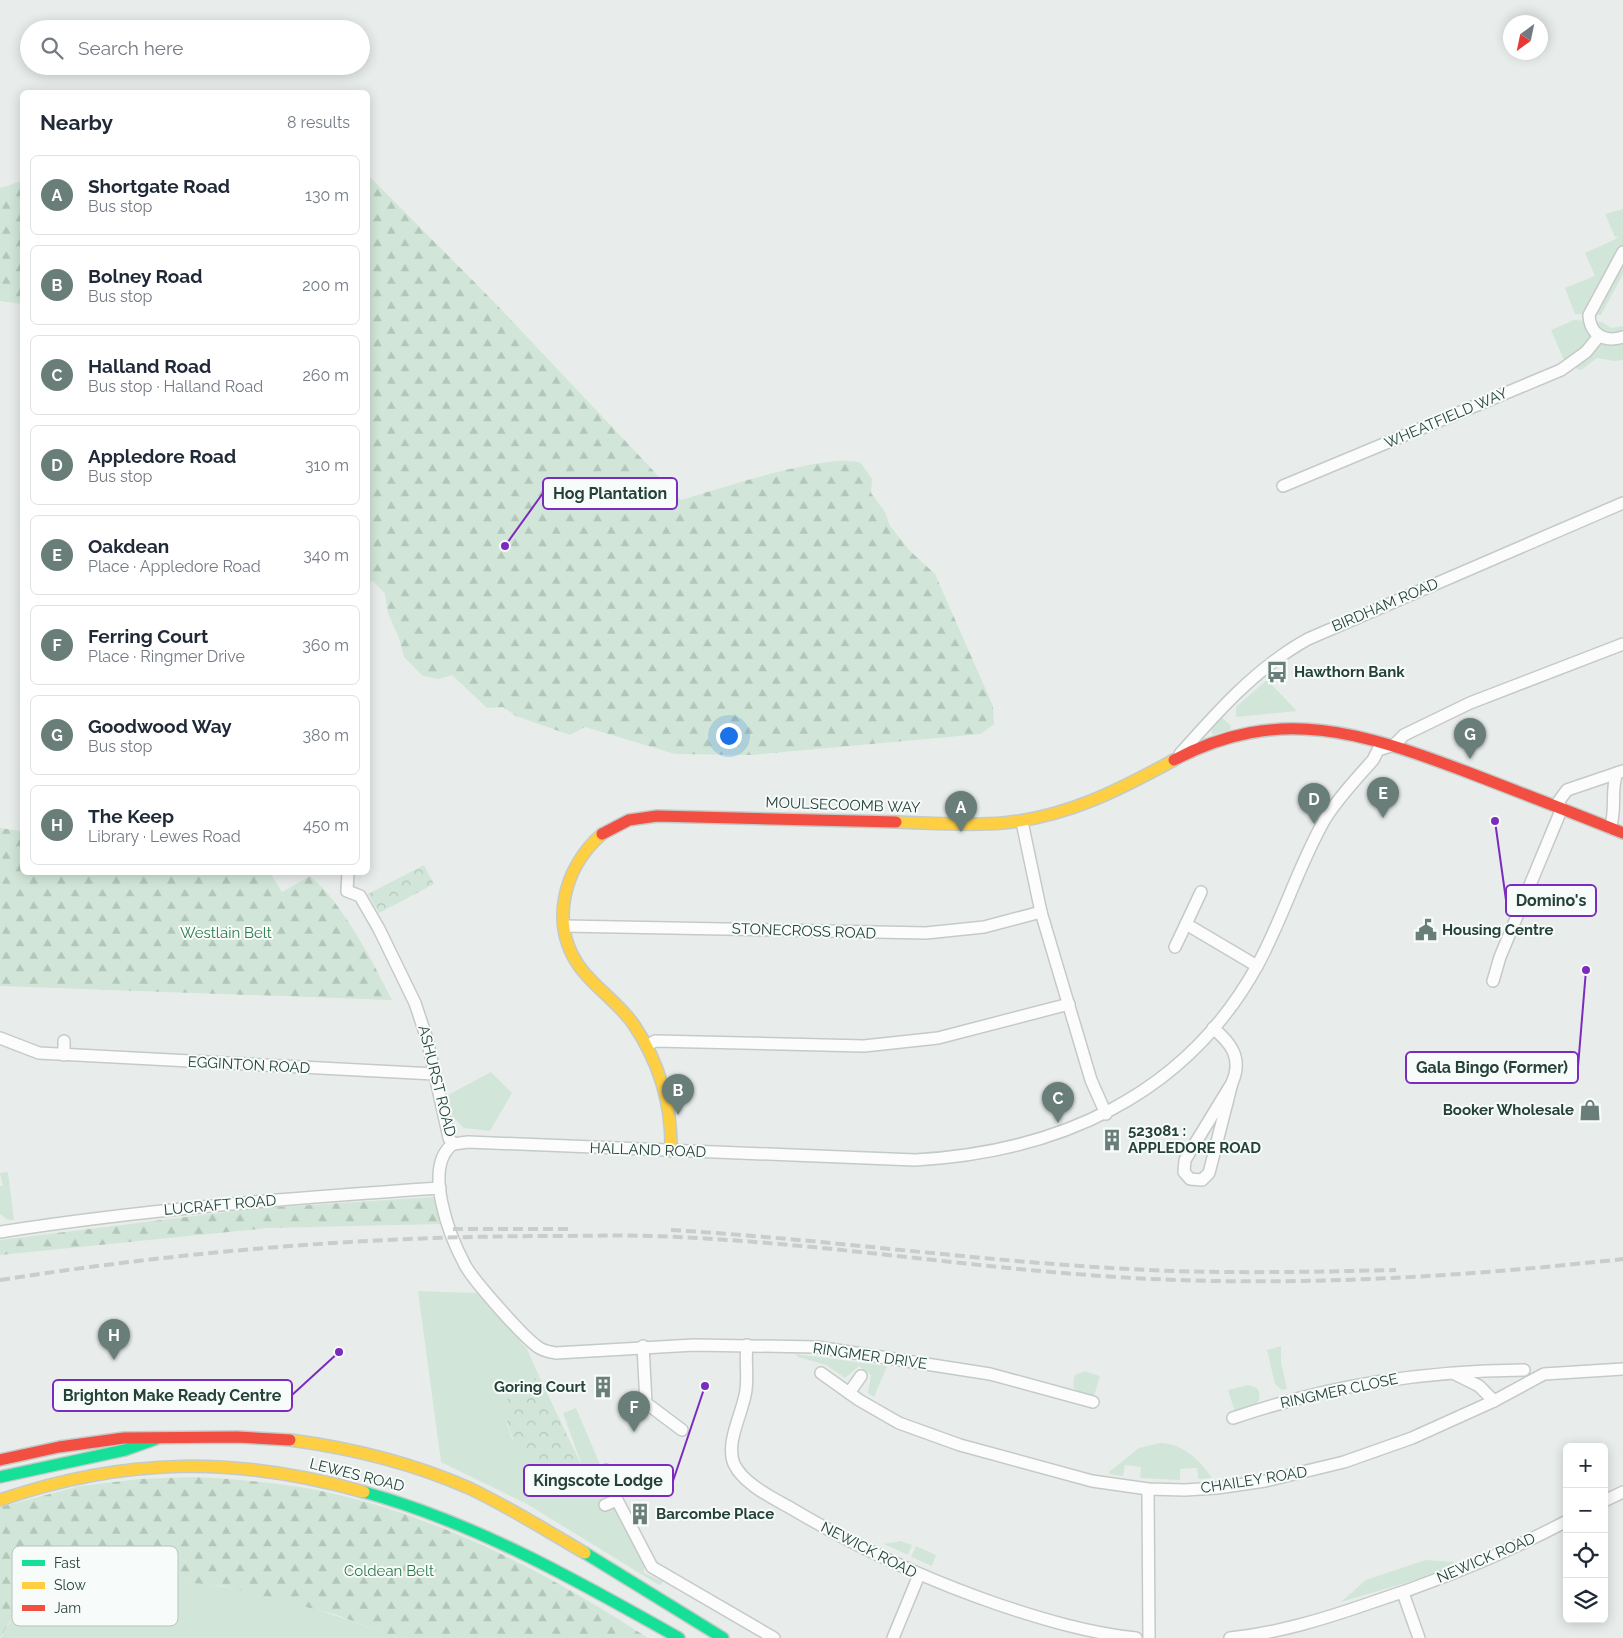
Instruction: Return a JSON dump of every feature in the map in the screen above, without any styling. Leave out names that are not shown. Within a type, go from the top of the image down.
[{"type":"main road","name":"MOULSECOOMB WAY","points":[[671,1152],[670,1124],[656,1065],[648,1045],[623,1012],[577,962],[568,944],[562,910],[566,887],[579,858],[590,844],[606,831],[639,818],[695,816],[982,824],[1022,822],[1094,801],[1130,785],[1179,756],[1227,738],[1276,727],[1332,729],[1394,745],[1623,833]]},
{"type":"main road","name":"LEWES ROAD","points":[[156,1439],[183,1436],[241,1435],[297,1440],[358,1451],[418,1468],[469,1489],[552,1534],[723,1638]]},
{"type":"main road","points":[[0,1460],[120,1438],[156,1439]]},
{"type":"main road","points":[[0,1477],[125,1450],[156,1439]]},
{"type":"main road","name":"LEWES ROAD","points":[[0,1500],[88,1474],[159,1466],[250,1468],[326,1480],[388,1496],[474,1529],[586,1585],[678,1638]]},
{"type":"street","points":[[1623,252],[1590,312],[1591,326],[1599,336],[1610,340],[1623,337]]},
{"type":"street","name":"WHEATFIELD WAY","points":[[1283,486],[1561,370],[1586,352],[1599,336]]},
{"type":"street","name":"BIRDHAM ROAD","points":[[1179,756],[1241,689],[1277,658],[1308,638],[1623,503]]},
{"type":"street","name":"HALLAND ROAD","points":[[454,1144],[468,1142],[888,1160],[946,1158],[1016,1147],[1061,1133],[1106,1114],[1134,1098],[1169,1072],[1213,1028],[1237,998],[1257,966],[1274,933],[1325,819],[1378,750],[1394,745],[1404,735],[1470,702],[1623,644]]},
{"type":"street","points":[[1493,981],[1497,964],[1567,790],[1620,772]]},
{"type":"street","points":[[1610,828],[1613,820],[1614,780],[1620,772]]},
{"type":"street","points":[[1022,822],[1041,912],[1090,1080],[1106,1114]]},
{"type":"street","name":"ASHURST ROAD","points":[[348,875],[348,891],[360,896],[409,988],[422,1022],[449,1138],[454,1144],[447,1149],[441,1160],[440,1188],[444,1210],[469,1271],[528,1339],[542,1350],[556,1353]]},
{"type":"street","points":[[1175,947],[1201,892]]},
{"type":"street","name":"STONECROSS ROAD","points":[[564,926],[926,933],[984,927],[1041,912]]},
{"type":"street","points":[[1186,924],[1257,966]]},
{"type":"street","points":[[648,1045],[655,1041],[683,1041],[864,1046],[938,1038],[1069,1004]]},
{"type":"street","points":[[1213,1028],[1228,1042],[1235,1053],[1237,1069],[1209,1173],[1202,1180],[1190,1179],[1183,1168],[1186,1160],[1232,1083]]},
{"type":"street","name":"EGGINTON ROAD","points":[[0,1038],[31,1050],[64,1054],[434,1074]]},
{"type":"street","points":[[64,1041],[64,1054]]},
{"type":"street","name":"LUCRAFT ROAD","points":[[0,1232],[133,1214],[283,1199],[440,1188]]},
{"type":"street","name":"RINGMER DRIVE","points":[[556,1353],[643,1346],[747,1345],[817,1348],[921,1362],[990,1374],[1093,1402]]},
{"type":"street","name":"NEWICK ROAD","points":[[747,1345],[746,1392],[731,1448],[732,1458],[738,1471],[771,1496],[826,1529],[919,1575],[1046,1620],[1102,1634],[1136,1638]]},
{"type":"street","points":[[643,1346],[646,1403],[682,1430]]},
{"type":"street","name":"CHAILEY ROAD","points":[[821,1373],[849,1394],[899,1423],[960,1445],[1086,1480],[1148,1489],[1217,1488],[1265,1481],[1326,1467],[1412,1438],[1494,1402],[1544,1374],[1567,1371],[1623,1369]]},
{"type":"street","name":"RINGMER CLOSE","points":[[1233,1418],[1272,1405],[1346,1386],[1390,1378],[1446,1373],[1524,1370]]},
{"type":"street","name":"RINGMER CLOSE","points":[[1446,1373],[1472,1381],[1485,1391],[1494,1402]]},
{"type":"street","points":[[849,1394],[861,1376]]},
{"type":"street","points":[[606,1470],[618,1500],[652,1568],[774,1638]]},
{"type":"street","points":[[1148,1489],[1149,1638]]},
{"type":"street","points":[[1608,1499],[1623,1492]]},
{"type":"street","points":[[605,1505],[618,1500]]},
{"type":"street","name":"NEWICK ROAD","points":[[1230,1638],[1258,1635],[1322,1619],[1403,1593],[1462,1570],[1563,1523]]},
{"type":"street","points":[[893,1638],[919,1575]]},
{"type":"street","points":[[1403,1593],[1419,1638]]},
{"type":"green space","points":[[370,177],[494,302],[681,500],[800,467],[825,462],[846,461],[861,463],[872,479],[871,493],[885,512],[890,526],[910,551],[935,574],[993,706],[994,724],[981,734],[751,755],[675,754],[585,727],[570,735],[516,716],[503,707],[487,708],[452,675],[439,679],[423,676],[404,657],[399,638],[388,613],[385,594],[373,581],[370,582]]},
{"type":"green space","points":[[20,182],[20,304],[0,301],[0,188]]},
{"type":"green space","points":[[1623,209],[1623,274],[1601,315],[1575,314],[1565,288],[1595,276],[1585,253],[1616,239],[1618,236],[1615,237],[1605,214]]},
{"type":"green space","points":[[1574,320],[1602,322],[1611,328],[1623,326],[1623,360],[1614,361],[1597,358],[1581,370],[1566,365],[1551,330]]},
{"type":"green space","points":[[1267,680],[1297,711],[1236,717],[1236,707]]},
{"type":"green space","points":[[1220,716],[1231,726],[1230,730],[1213,735],[1212,727]]},
{"type":"green space","name":"Westlain Belt","points":[[0,828],[20,831],[20,875],[271,875],[282,892],[310,876],[334,901],[345,917],[366,951],[392,1000],[0,986]]},
{"type":"green space","points":[[424,865],[434,884],[379,913],[368,894]]},
{"type":"green space","points":[[491,1072],[512,1093],[490,1131],[464,1128],[453,1117],[448,1095]]},
{"type":"green space","points":[[8,1172],[14,1220],[8,1220],[0,1214],[0,1186],[3,1186],[0,1173]]},
{"type":"green space","points":[[433,1197],[443,1224],[268,1228],[0,1255],[0,1240],[251,1209]]},
{"type":"green space","points":[[418,1291],[477,1293],[527,1349],[539,1376],[511,1393],[507,1424],[512,1439],[572,1481],[586,1477],[563,1413],[576,1408],[644,1567],[644,1573],[664,1582],[659,1585],[527,1504],[441,1462]]},
{"type":"green space","points":[[1281,1346],[1281,1362],[1287,1389],[1282,1390],[1275,1384],[1267,1350]]},
{"type":"green space","points":[[795,1354],[887,1366],[874,1397],[868,1393],[871,1375],[859,1366],[845,1378],[826,1365],[798,1357]]},
{"type":"green space","points":[[1084,1371],[1100,1376],[1094,1396],[1078,1392],[1073,1387],[1074,1376]]},
{"type":"green space","points":[[539,1376],[587,1477],[571,1480],[555,1478],[540,1471],[527,1460],[517,1446],[506,1414],[508,1398],[523,1384]]},
{"type":"green space","points":[[1248,1385],[1257,1388],[1259,1394],[1258,1402],[1235,1412],[1228,1390]]},
{"type":"green space","points":[[1161,1443],[1177,1446],[1190,1454],[1212,1478],[1198,1479],[1197,1468],[1180,1469],[1180,1480],[1140,1478],[1141,1467],[1125,1465],[1123,1476],[1109,1474],[1110,1471],[1139,1448]]},
{"type":"green space","name":"Coldean Belt","points":[[194,1477],[252,1481],[311,1489],[356,1499],[444,1529],[486,1547],[528,1567],[569,1590],[648,1638],[398,1638],[334,1614],[224,1586],[178,1582],[178,1546],[12,1546],[12,1618],[0,1638],[0,1507],[80,1486],[140,1479]]},
{"type":"green space","points":[[900,1541],[912,1545],[908,1555],[884,1544]]},
{"type":"green space","points":[[916,1546],[936,1555],[932,1566],[911,1557]]},
{"type":"green space","points":[[1425,1560],[1454,1562],[1456,1568],[1341,1602],[1366,1580]]},
{"type":"green space","points":[[178,1582],[212,1585],[269,1596],[313,1608],[398,1638],[1,1638],[12,1619],[12,1626],[178,1626]]},
{"type":"railway","points":[[453,1229],[568,1229]]},
{"type":"railway","points":[[671,1230],[1014,1261],[1162,1271],[1296,1272],[1396,1270]]},
{"type":"railway","points":[[0,1280],[207,1253],[345,1242],[484,1237],[652,1236],[712,1239],[772,1243],[1073,1274],[1194,1281],[1378,1279],[1501,1271],[1623,1259]]},
{"type":"traffic: fast","points":[[0,1477],[125,1450],[156,1439]]},
{"type":"traffic: fast","points":[[364,1492],[446,1520],[526,1555],[679,1638]]},
{"type":"traffic: fast","points":[[585,1553],[723,1638]]},
{"type":"traffic: slow","points":[[896,822],[990,824],[1049,815],[1113,792],[1174,760]]},
{"type":"traffic: slow","points":[[602,834],[578,863],[570,880],[565,898],[563,917],[565,935],[571,953],[582,970],[628,1017],[643,1039],[662,1085],[669,1118],[671,1151]]},
{"type":"traffic: slow","points":[[290,1440],[358,1452],[403,1464],[447,1479],[499,1503],[585,1553]]},
{"type":"traffic: slow","points":[[0,1500],[46,1486],[92,1476],[137,1469],[181,1466],[226,1467],[271,1472],[317,1480],[364,1492]]},
{"type":"traffic: jam","points":[[1174,760],[1213,743],[1250,733],[1286,729],[1321,730],[1357,736],[1429,758],[1623,833]]},
{"type":"traffic: jam","points":[[602,834],[629,820],[657,816],[896,822]]},
{"type":"traffic: jam","points":[[0,1460],[59,1447],[124,1438],[237,1437],[290,1440]]},
{"type":"place","name":"Hog Plantation","points":[[505,546]]},
{"type":"place","name":"Hawthorn Bank","points":[[1277,672]]},
{"type":"place","name":"Goodwood Way","points":[[1470,759]]},
{"type":"place","name":"Oakdean","points":[[1383,818]]},
{"type":"place","name":"Domino's","points":[[1495,821]]},
{"type":"place","name":"Appledore Road","points":[[1314,824]]},
{"type":"place","name":"Shortgate Road","points":[[961,832]]},
{"type":"place","name":"Housing Centre","points":[[1426,930]]},
{"type":"place","name":"Gala Bingo (Former)","points":[[1586,970]]},
{"type":"place","name":"Booker Wholesale","points":[[1590,1110]]},
{"type":"place","name":"Bolney Road","points":[[678,1115]]},
{"type":"place","name":"Halland Road","points":[[1058,1123]]},
{"type":"place","name":"523081 : APPLEDORE ROAD","points":[[1112,1140]]},
{"type":"place","name":"Brighton Make Ready Centre","points":[[339,1352]]},
{"type":"place","name":"The Keep","points":[[114,1360]]},
{"type":"place","name":"Kingscote Lodge","points":[[705,1386]]},
{"type":"place","name":"Goring Court","points":[[603,1387]]},
{"type":"place","name":"Ferring Court","points":[[634,1432]]},
{"type":"place","name":"Barcombe Place","points":[[640,1514]]}]
